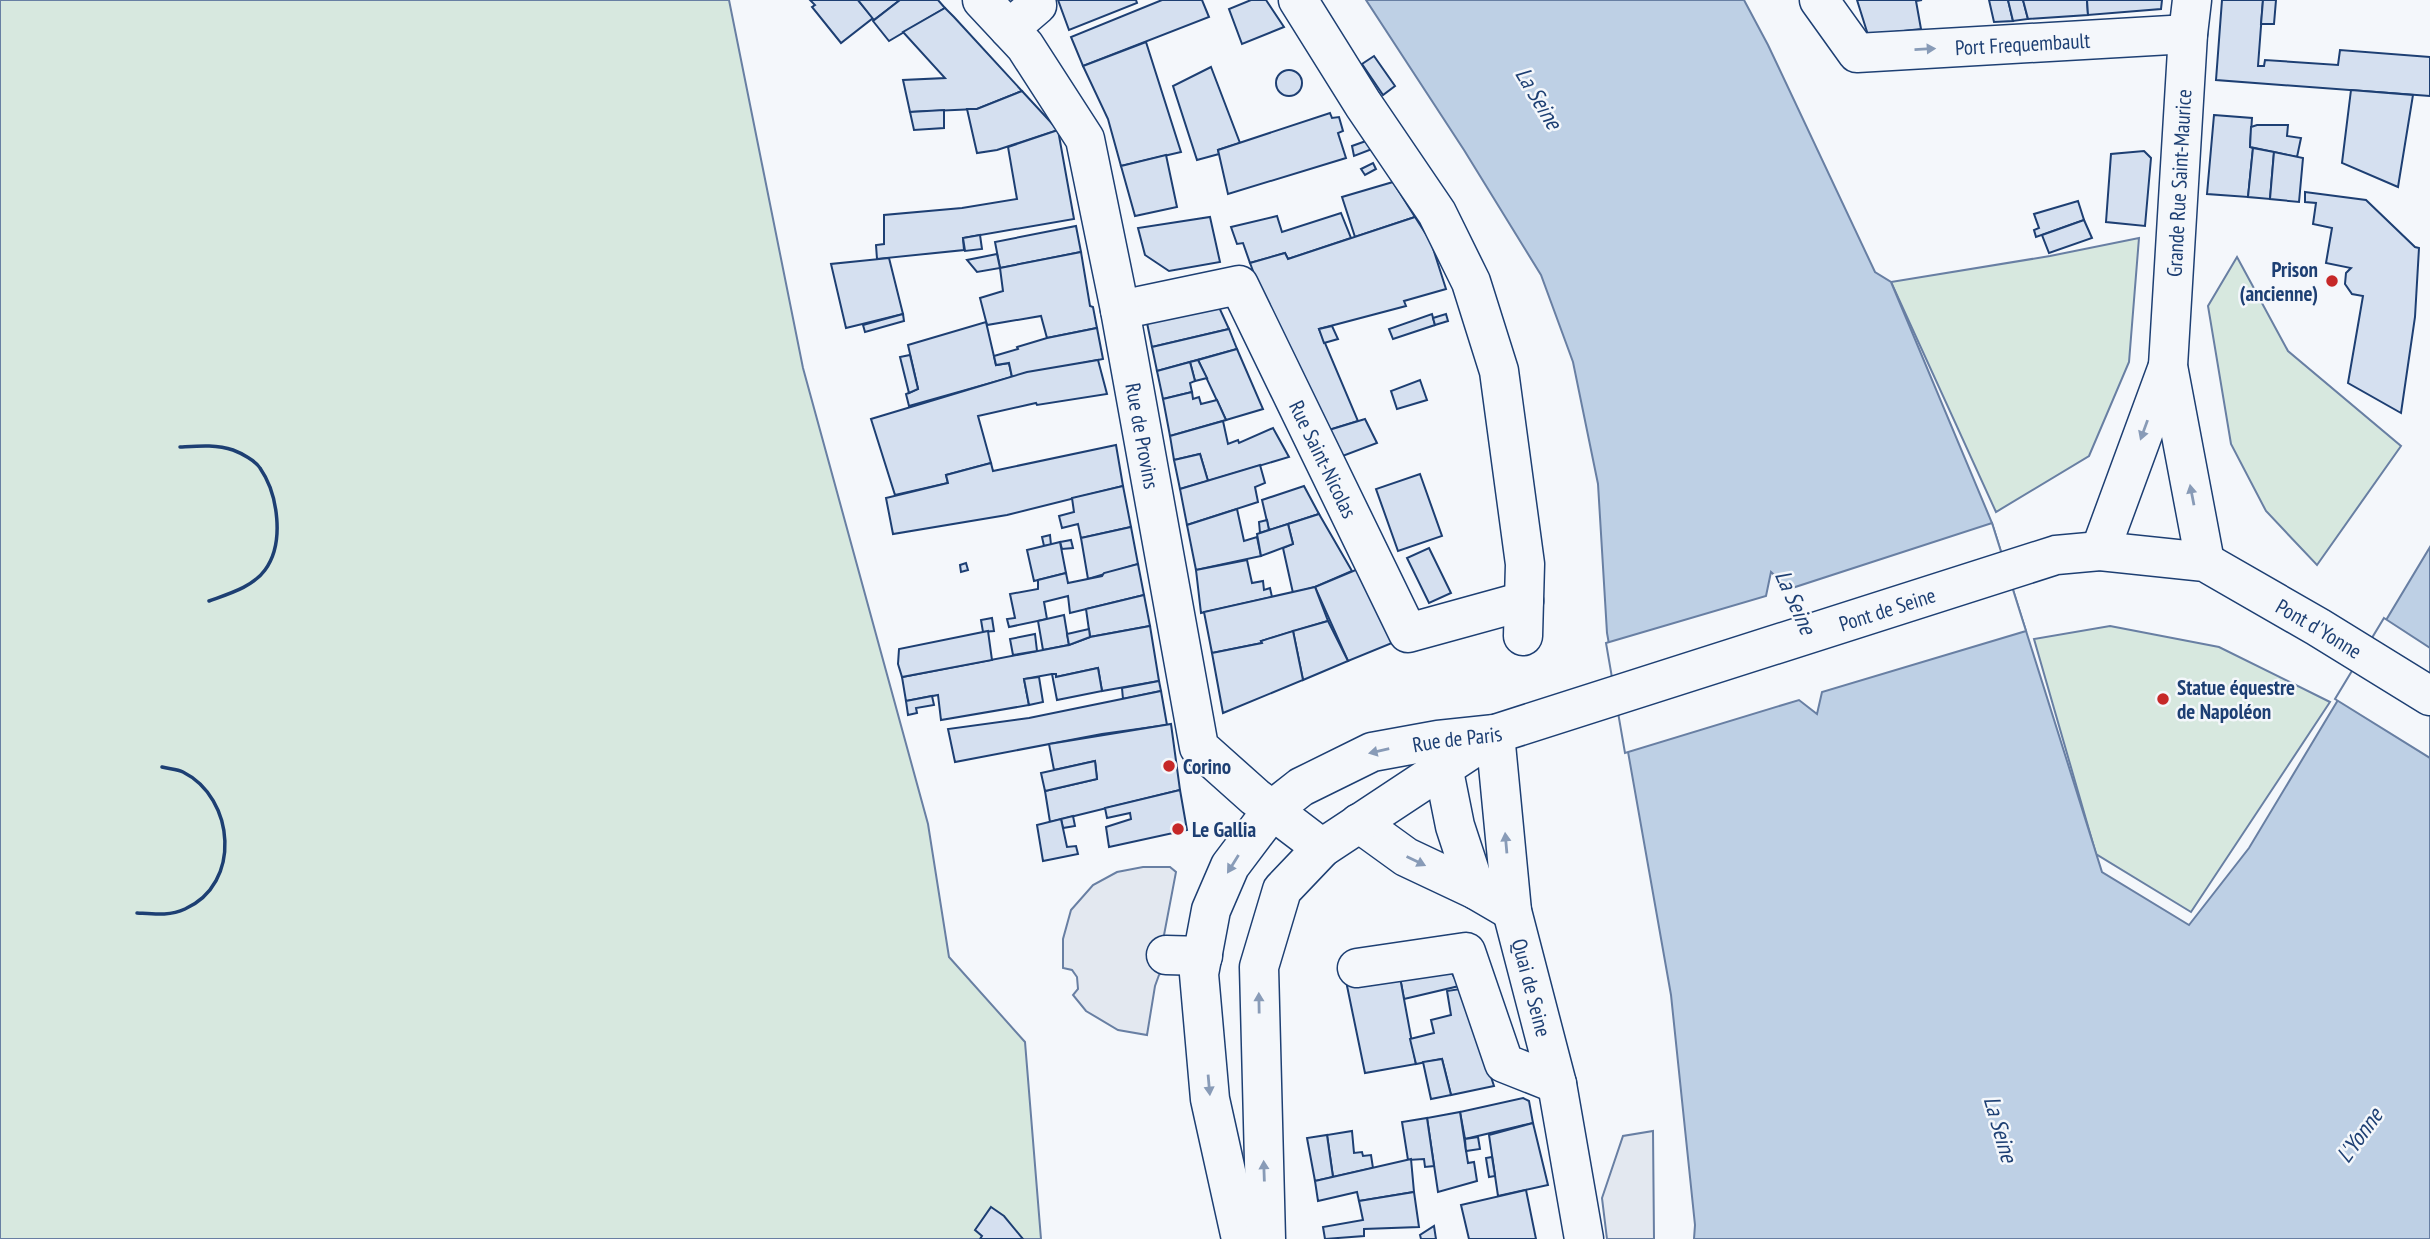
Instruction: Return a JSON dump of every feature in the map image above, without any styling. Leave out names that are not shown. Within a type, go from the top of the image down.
[{"type":"main road","name":"Rue de Provins","points":[[982,0],[1025,46],[1085,139],[1120,310],[1199,747],[1244,788],[1322,848]]},
{"type":"main road","points":[[1009,29],[1037,5],[1036,0]]},
{"type":"main road","name":"Rue Saint-Nicolas","points":[[1120,310],[1239,285],[1408,632],[1524,618],[1525,564],[1499,371],[1471,282],[1437,213],[1363,104],[1298,0]]},
{"type":"main road","name":"Port Frequembault","points":[[1820,1],[1857,53],[2190,17]]},
{"type":"main road","name":"Grande Rue Saint-Maurice","points":[[2168,366],[2190,17]]},
{"type":"main road","points":[[2100,551],[2168,366]]},
{"type":"main road","points":[[2168,366],[2205,562]]},
{"type":"main road","name":"Pont de Seine","points":[[1495,734],[2056,555],[2100,551],[2205,562]]},
{"type":"main road","name":"Pont d'Yonne","points":[[2205,562],[2318,626],[2430,696]]},
{"type":"main road","name":"Rue de Paris","points":[[1266,1239],[1259,967],[1282,890],[1322,848],[1359,823],[1441,755],[1495,734]]},
{"type":"main road","name":"Quai de Seine","points":[[1495,734],[1512,911],[1557,1084],[1584,1239]]},
{"type":"main road","name":"Rue de Paris","points":[[1241,1239],[1210,1099],[1199,974],[1184,955],[1211,910],[1230,866],[1273,809],[1301,787],[1372,752],[1441,755]]},
{"type":"main road","points":[[1441,755],[1455,826],[1476,890]]},
{"type":"main road","points":[[1359,823],[1406,856],[1512,911]]},
{"type":"main road","points":[[1357,968],[1466,952],[1504,1063],[1557,1084]]},
{"type":"shaded area","points":[[0,0],[729,0],[803,368],[928,824],[949,957],[1025,1042],[1041,1239],[0,1239]]},
{"type":"shaded area","points":[[2139,238],[2129,362],[2089,456],[1996,512],[1891,282],[2050,256]]},
{"type":"shaded area","points":[[2237,257],[2288,351],[2401,446],[2317,565],[2266,511],[2231,444],[2208,306]]},
{"type":"shaded area","points":[[2110,626],[2219,647],[2330,702],[2191,912],[2096,854],[2034,639]]},
{"type":"shaded area","points":[[1143,867],[1170,867],[1176,872],[1164,935],[1167,940],[1165,969],[1159,975],[1155,986],[1147,1035],[1118,1030],[1086,1011],[1073,995],[1078,989],[1077,977],[1072,970],[1063,968],[1063,939],[1071,910],[1093,885],[1117,872]]},
{"type":"shaded area","points":[[1653,1131],[1654,1239],[1607,1239],[1602,1198],[1623,1136]]},
{"type":"water","points":[[1366,0],[1744,0],[1875,272],[1891,282],[1992,523],[2102,872],[2189,925],[2249,848],[2430,547],[2430,1239],[1694,1239],[1695,1225],[1671,995],[1607,633],[1598,484],[1573,362],[1541,275],[1464,150]]},
{"type":"pier","points":[[1992,523],[2026,631],[1822,692],[1817,714],[1799,700],[1625,753],[1606,643],[1766,596],[1771,572],[1789,589]]},
{"type":"pier","points":[[2384,618],[2430,648],[2430,758],[2335,699]]},
{"type":"building","points":[[810,0],[858,0],[873,18],[841,43],[812,7],[815,5]]},
{"type":"building","points":[[858,0],[900,0],[874,20]]},
{"type":"building","points":[[900,0],[938,0],[945,8],[889,41],[873,21]]},
{"type":"building","points":[[1058,0],[1136,0],[1137,3],[1069,30]]},
{"type":"building","points":[[1162,0],[1202,0],[1209,17],[1083,66],[1071,37]]},
{"type":"building","points":[[1251,0],[1266,0],[1284,27],[1242,44],[1229,9]]},
{"type":"building","points":[[1857,0],[1922,0],[1916,1],[1921,29],[1868,35]]},
{"type":"building","points":[[1989,0],[2008,0],[2013,21],[1994,22]]},
{"type":"building","points":[[2008,0],[2023,0],[2028,19],[2013,21]]},
{"type":"building","points":[[2023,0],[2087,0],[2088,15],[2028,19]]},
{"type":"building","points":[[2087,0],[2162,0],[2161,9],[2088,15]]},
{"type":"building","points":[[2222,0],[2263,0],[2258,66],[2264,66],[2265,60],[2338,65],[2340,50],[2430,57],[2430,96],[2216,80]]},
{"type":"building","points":[[2263,0],[2276,0],[2274,24],[2261,24]]},
{"type":"building","points":[[945,8],[1022,91],[977,109],[910,112],[903,80],[945,78],[903,32]]},
{"type":"building","points":[[1146,42],[1181,152],[1121,166],[1108,119],[1083,66]]},
{"type":"building","points":[[1374,56],[1395,86],[1383,95],[1362,64]]},
{"type":"building","points":[[1211,67],[1240,143],[1218,150],[1219,154],[1197,160],[1173,86]]},
{"type":"building","points":[[1289,70],[1299,73],[1302,83],[1299,93],[1289,96],[1279,93],[1276,83],[1279,73]]},
{"type":"building","points":[[2351,90],[2413,95],[2398,187],[2342,163]]},
{"type":"building","points":[[1022,91],[1058,130],[997,150],[977,153],[967,109],[977,109]]},
{"type":"building","points":[[944,110],[944,128],[914,130],[910,112]]},
{"type":"building","points":[[1330,113],[1332,118],[1339,117],[1343,131],[1338,133],[1346,158],[1228,194],[1218,150]]},
{"type":"building","points":[[2214,115],[2252,118],[2250,147],[2253,148],[2248,197],[2207,194]]},
{"type":"building","points":[[2288,125],[2287,136],[2301,138],[2297,157],[2250,147],[2251,127]]},
{"type":"building","points":[[1058,130],[1074,219],[963,238],[964,250],[877,259],[876,245],[884,244],[884,215],[962,208],[1017,199],[1008,147]]},
{"type":"building","points":[[1366,141],[1372,149],[1354,156],[1352,146]]},
{"type":"building","points":[[2253,148],[2274,152],[2270,199],[2248,197]]},
{"type":"building","points":[[2144,151],[2151,158],[2145,226],[2106,222],[2111,154]]},
{"type":"building","points":[[2274,152],[2303,158],[2299,202],[2270,199]]},
{"type":"building","points":[[1166,155],[1177,207],[1135,216],[1121,166]]},
{"type":"building","points":[[1373,163],[1376,169],[1365,175],[1361,169]]},
{"type":"building","points":[[1393,182],[1415,217],[1355,237],[1342,197]]},
{"type":"building","points":[[2305,192],[2366,200],[2419,248],[2415,317],[2401,413],[2348,383],[2363,296],[2352,294],[2345,284],[2346,273],[2351,268],[2326,263],[2332,228],[2313,224],[2316,203],[2305,202]]},
{"type":"building","points":[[2078,201],[2084,220],[2036,237],[2034,230],[2039,228],[2034,214]]},
{"type":"building","points":[[1341,213],[1351,238],[1288,259],[1285,253],[1250,263],[1243,243],[1237,244],[1231,227],[1277,216],[1282,232]]},
{"type":"building","points":[[1210,217],[1220,262],[1169,271],[1145,255],[1138,228]]},
{"type":"building","points":[[1415,217],[1431,242],[1446,289],[1404,301],[1406,306],[1319,329],[1358,421],[1319,433],[1296,385],[1250,263],[1285,253],[1288,259]]},
{"type":"building","points":[[2084,220],[2092,238],[2049,253],[2042,235]]},
{"type":"building","points":[[1076,226],[1081,252],[1000,268],[995,242]]},
{"type":"building","points":[[980,235],[982,249],[965,251],[963,238]]},
{"type":"building","points":[[1081,252],[1090,306],[1093,307],[1097,328],[1047,338],[1041,316],[987,325],[980,298],[1003,291],[1000,268]]},
{"type":"building","points":[[997,254],[1000,268],[977,272],[967,260]]},
{"type":"building","points":[[889,258],[903,314],[846,328],[831,264]]},
{"type":"building","points":[[1218,305],[1229,329],[1152,347],[1146,318]]},
{"type":"building","points":[[903,314],[904,321],[865,332],[863,325]]},
{"type":"building","points":[[1432,314],[1435,325],[1393,339],[1389,329]]},
{"type":"building","points":[[1446,314],[1448,321],[1435,325],[1433,318]]},
{"type":"building","points":[[986,322],[996,365],[1009,363],[1012,377],[909,406],[906,394],[918,389],[908,345]]},
{"type":"building","points":[[1332,326],[1338,339],[1324,343],[1319,329]]},
{"type":"building","points":[[1097,328],[1103,359],[1012,377],[1009,363],[996,365],[994,356],[1018,349],[1017,347]]},
{"type":"building","points":[[1229,329],[1237,349],[1157,371],[1152,347]]},
{"type":"building","points":[[1237,349],[1263,409],[1226,420],[1198,360]]},
{"type":"building","points":[[910,355],[918,389],[909,393],[900,357]]},
{"type":"building","points":[[1098,360],[1107,394],[1037,405],[1036,403],[978,416],[991,463],[946,475],[948,483],[895,495],[871,419],[1027,372]]},
{"type":"building","points":[[1198,360],[1207,378],[1195,381],[1190,362]]},
{"type":"building","points":[[1190,362],[1195,381],[1190,383],[1192,392],[1163,399],[1157,371]]},
{"type":"building","points":[[1420,380],[1427,400],[1397,409],[1391,391]]},
{"type":"building","points":[[1192,392],[1193,399],[1199,397],[1201,404],[1217,400],[1226,420],[1170,436],[1163,399]]},
{"type":"building","points":[[1365,419],[1377,443],[1332,460],[1319,433]]},
{"type":"building","points":[[1223,421],[1228,444],[1238,440],[1239,443],[1273,428],[1289,457],[1208,481],[1200,454],[1174,460],[1170,436]]},
{"type":"building","points":[[1116,445],[1123,486],[1007,515],[893,534],[886,498],[948,483],[946,475],[991,463],[993,471]]},
{"type":"building","points":[[1200,454],[1208,481],[1180,489],[1174,460]]},
{"type":"building","points":[[1260,465],[1265,483],[1255,487],[1258,502],[1187,525],[1180,489]]},
{"type":"building","points":[[1420,474],[1442,536],[1398,551],[1376,489]]},
{"type":"building","points":[[1123,486],[1131,527],[1081,538],[1078,524],[1062,528],[1059,516],[1074,512],[1072,498]]},
{"type":"building","points":[[1304,486],[1319,514],[1269,530],[1262,500]]},
{"type":"building","points":[[1237,509],[1244,541],[1257,537],[1261,556],[1196,570],[1187,525]]},
{"type":"building","points":[[1319,514],[1352,571],[1293,593],[1283,548],[1293,544],[1288,524]]},
{"type":"building","points":[[1267,520],[1269,530],[1260,533],[1259,522]]},
{"type":"building","points":[[1288,524],[1293,544],[1261,556],[1257,534]]},
{"type":"building","points":[[1131,527],[1138,564],[1088,579],[1081,538]]},
{"type":"building","points":[[1050,535],[1051,545],[1044,546],[1042,537]]},
{"type":"building","points":[[1071,540],[1073,548],[1062,549],[1060,542]]},
{"type":"building","points":[[1060,542],[1066,573],[1034,581],[1027,550]]},
{"type":"building","points":[[1429,548],[1451,593],[1429,603],[1407,558]]},
{"type":"building","points":[[1247,560],[1252,583],[1263,581],[1264,590],[1270,588],[1272,597],[1201,613],[1196,570]]},
{"type":"building","points":[[966,563],[968,570],[961,572],[960,565]]},
{"type":"building","points":[[1138,564],[1144,595],[1070,613],[1068,596],[1044,602],[1047,619],[1009,627],[1007,619],[1015,618],[1010,594],[1038,589],[1038,580],[1066,573],[1068,583],[1102,576],[1104,573]]},
{"type":"building","points":[[1358,569],[1392,643],[1348,661],[1315,587]]},
{"type":"building","points":[[1315,587],[1328,621],[1261,641],[1262,643],[1212,653],[1204,612]]},
{"type":"building","points":[[1144,595],[1150,626],[1090,637],[1086,609]]},
{"type":"building","points":[[1064,615],[1069,645],[1043,650],[1038,621]]},
{"type":"building","points":[[992,618],[994,631],[983,632],[981,620]]},
{"type":"building","points":[[1328,621],[1348,661],[1303,680],[1293,631]]},
{"type":"building","points":[[1150,626],[1159,681],[1102,691],[1098,668],[1056,677],[1056,674],[1052,674],[1024,679],[1029,705],[941,720],[938,695],[906,701],[902,677],[1069,645],[1090,637]]},
{"type":"building","points":[[1089,629],[1090,637],[1069,645],[1067,634]]},
{"type":"building","points":[[988,631],[992,660],[902,677],[898,664],[899,649]]},
{"type":"building","points":[[1293,631],[1303,680],[1223,713],[1212,653],[1262,643],[1261,641]]},
{"type":"building","points":[[1035,634],[1037,651],[1013,655],[1010,639]]},
{"type":"building","points":[[1098,668],[1102,691],[1057,700],[1052,674],[1056,674],[1056,677]]},
{"type":"building","points":[[1039,677],[1043,702],[1029,705],[1024,679]]},
{"type":"building","points":[[1159,681],[1161,691],[1123,699],[1122,688]]},
{"type":"building","points":[[1161,691],[1167,725],[1102,734],[955,762],[948,729],[1029,718]]},
{"type":"building","points":[[932,696],[934,705],[916,708],[917,713],[908,715],[906,701]]},
{"type":"building","points":[[1171,724],[1180,790],[1050,822],[1045,791],[1097,779],[1095,761],[1054,770],[1049,744]]},
{"type":"building","points":[[1095,761],[1097,779],[1045,791],[1041,773]]},
{"type":"building","points":[[1180,790],[1187,830],[1109,847],[1106,827],[1131,819],[1130,813],[1107,818],[1105,808]]},
{"type":"building","points":[[1073,816],[1075,826],[1063,828],[1061,819]]},
{"type":"building","points":[[1061,819],[1067,847],[1076,846],[1078,854],[1043,861],[1037,825]]},
{"type":"building","points":[[1449,968],[1459,986],[1404,999],[1399,972]]},
{"type":"building","points":[[1399,972],[1416,1064],[1365,1073],[1346,981]]},
{"type":"building","points":[[1460,989],[1494,1086],[1451,1095],[1442,1059],[1416,1064],[1410,1039],[1434,1033],[1431,1020],[1451,1015],[1447,991]]},
{"type":"building","points":[[1442,1059],[1451,1095],[1431,1099],[1423,1062]]},
{"type":"building","points":[[1523,1098],[1529,1101],[1533,1123],[1465,1139],[1460,1112]]},
{"type":"building","points":[[1460,1112],[1468,1163],[1474,1162],[1477,1181],[1438,1192],[1427,1118]]},
{"type":"building","points":[[1427,1118],[1434,1166],[1425,1167],[1424,1159],[1408,1160],[1402,1122]]},
{"type":"building","points":[[1533,1123],[1548,1185],[1498,1196],[1489,1135]]},
{"type":"building","points":[[1352,1131],[1354,1153],[1371,1155],[1373,1168],[1333,1177],[1327,1135]]},
{"type":"building","points":[[1327,1135],[1333,1177],[1315,1181],[1307,1138]]},
{"type":"building","points":[[1478,1137],[1480,1149],[1466,1151],[1465,1139]]},
{"type":"building","points":[[1492,1157],[1495,1176],[1489,1177],[1486,1158]]},
{"type":"building","points":[[1411,1159],[1414,1192],[1359,1201],[1357,1192],[1318,1201],[1315,1181]]},
{"type":"building","points":[[1526,1190],[1536,1239],[1469,1239],[1461,1205]]},
{"type":"building","points":[[1414,1192],[1419,1227],[1364,1229],[1364,1236],[1325,1239],[1323,1227],[1363,1220],[1359,1201]]},
{"type":"building","points":[[991,1207],[1004,1216],[1023,1239],[980,1239],[982,1236],[975,1230]]},
{"type":"building","points":[[1434,1226],[1436,1239],[1421,1239],[1420,1235]]},
{"type":"wall","points":[[180,447],[220,447],[248,458],[258,465],[275,505],[277,533],[271,559],[265,570],[247,585],[209,601]]},
{"type":"wall","points":[[137,913],[168,914],[185,909],[203,897],[216,881],[223,862],[225,841],[222,820],[213,801],[200,784],[183,772],[162,767]]},
{"type":"place","name":"Prison (ancienne)","points":[[2332,281]]},
{"type":"place","name":"Statue équestre de Napoléon","points":[[2163,699]]},
{"type":"place","name":"Corino","points":[[1169,766]]},
{"type":"place","name":"Le Gallia","points":[[1178,829]]},
{"type":"water label","name":"La Seine","points":[[1539,98]]},
{"type":"water label","name":"La Seine","points":[[1796,602]]},
{"type":"water label","name":"La Seine","points":[[2001,1129]]},
{"type":"water label","name":"L'Yonne","points":[[2359,1135]]}]
